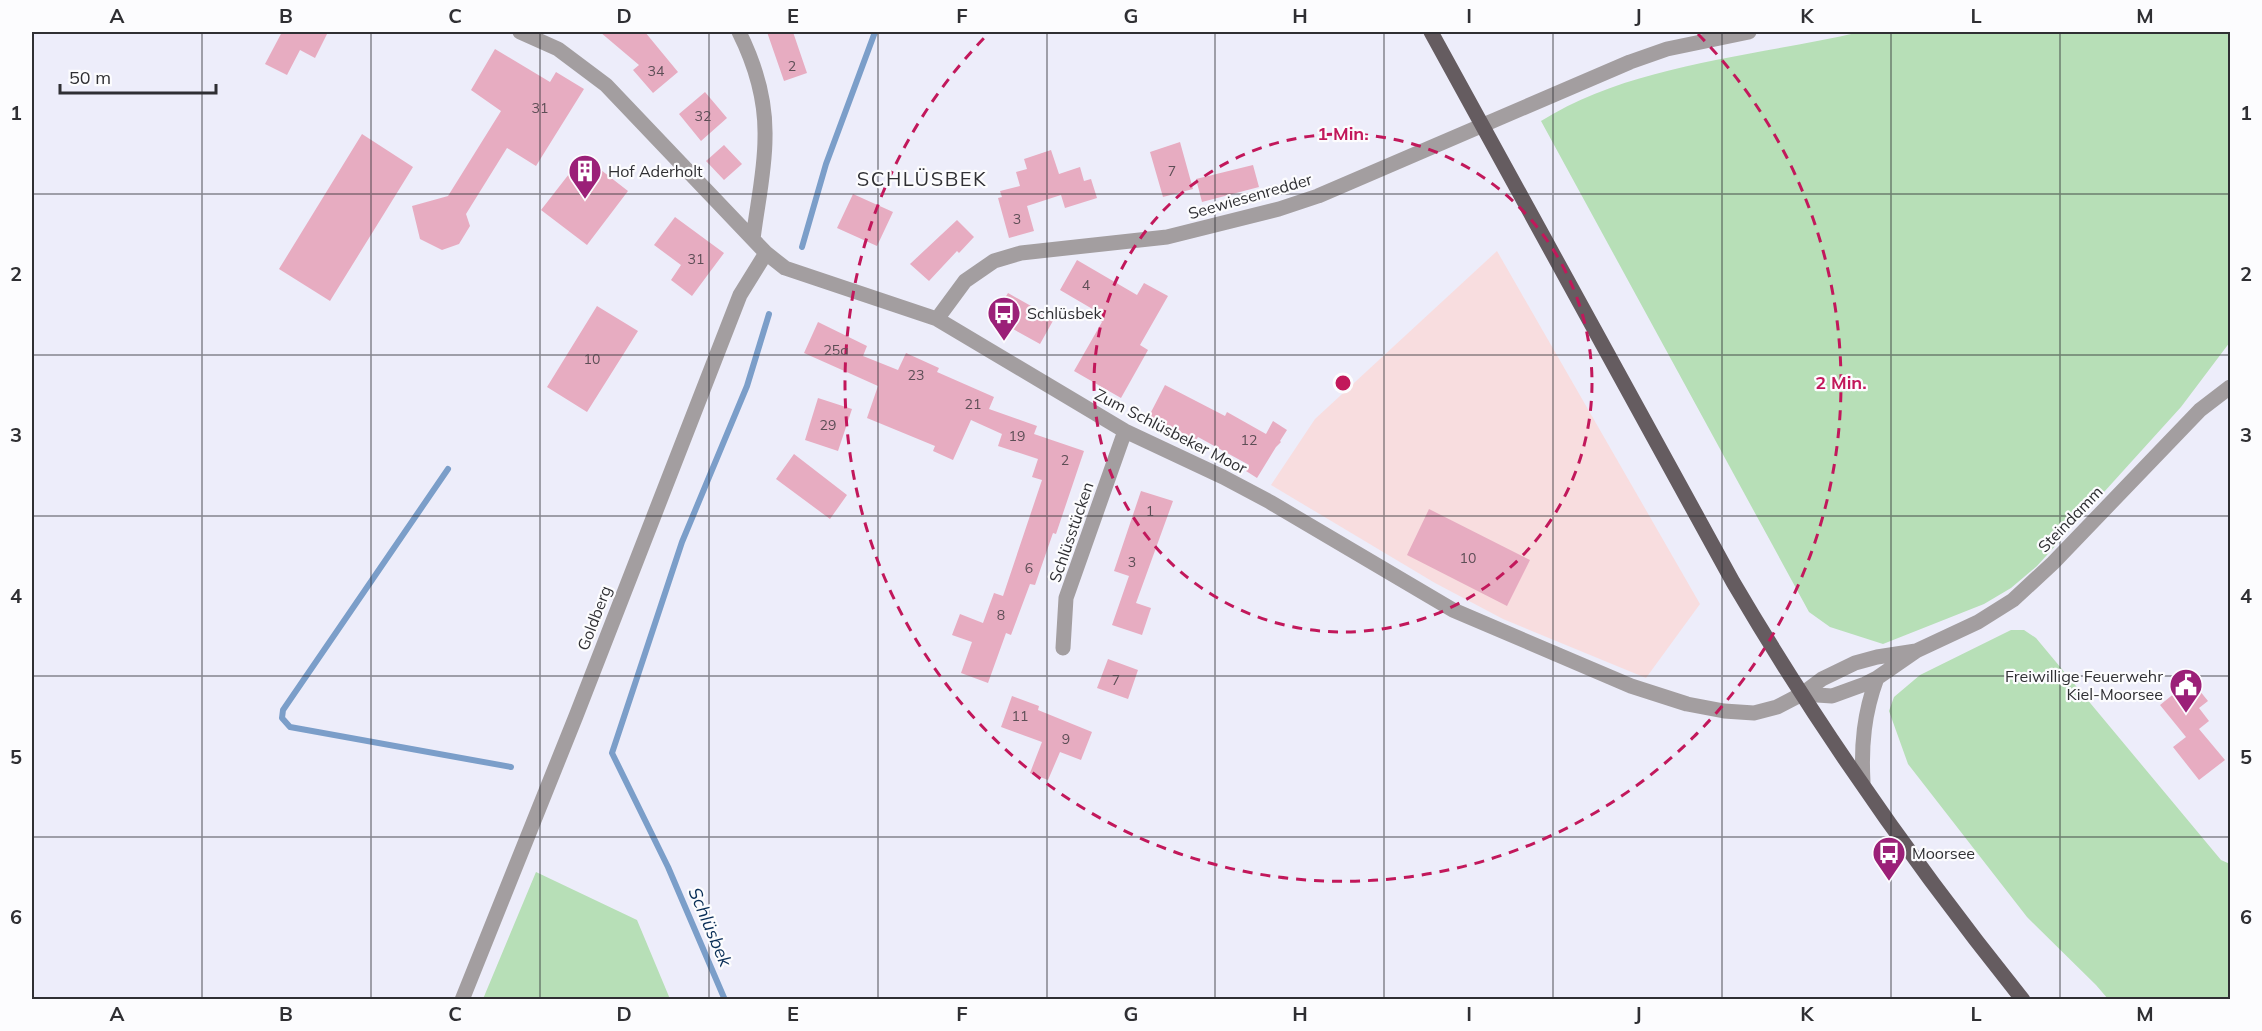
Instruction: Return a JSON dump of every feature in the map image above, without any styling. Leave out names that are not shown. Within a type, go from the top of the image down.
[{"type":"main road","points":[[1431,32],[1733,582],[1802,694],[1863,782],[1945,899],[2024,999]]},
{"type":"street","name":"Zum Schlüsbeker Moor","points":[[520,32],[558,49],[606,85],[766,253],[784,268],[937,319],[1125,432],[1223,477],[1270,502],[1453,610],[1630,686],[1687,704],[1743,713],[1769,710],[1802,694]]},
{"type":"street","points":[[739,32],[756,75],[764,105],[765,138],[753,238]]},
{"type":"street","name":"Seewiesenredder","points":[[937,319],[965,281],[994,261],[1021,254],[1167,237],[1279,209],[1353,181],[1630,62],[1667,49],[1749,32]]},
{"type":"street","name":"Goldberg","points":[[462,999],[576,716],[740,295],[766,253]]},
{"type":"street","name":"Steindamm","points":[[1802,694],[1832,696],[1877,678],[1916,651],[1978,622],[2013,600],[2053,563],[2200,410],[2230,387]]},
{"type":"street","name":"Schlüsstücken","points":[[1063,648],[1066,598],[1125,432]]},
{"type":"street","name":"Steindamm","points":[[1802,694],[1822,679],[1855,663],[1916,651]]},
{"type":"street","points":[[1863,782],[1863,732],[1877,678]]},
{"type":"shaded area","points":[[1497,251],[1700,604],[1646,678],[1503,619],[1435,583],[1271,485],[1315,419]]},
{"type":"green space","points":[[1860,32],[2230,32],[2230,342],[2181,407],[2037,566],[2011,588],[1984,604],[1883,644],[1830,627],[1809,612],[1541,121],[1576,102],[1614,86],[1654,74]]},
{"type":"green space","points":[[2011,630],[2024,630],[2036,638],[2221,860],[2230,864],[2230,999],[2108,999],[2027,917],[1908,764],[1889,711],[1894,697],[1920,675]]},
{"type":"green space","points":[[536,872],[637,920],[670,999],[483,999]]},
{"type":"building","points":[[282,32],[328,32],[315,58],[300,50],[287,75],[265,64]]},
{"type":"building","points":[[600,32],[645,32],[678,72],[653,93],[633,70],[639,65]]},
{"type":"building","points":[[767,32],[793,32],[807,73],[784,81]]},
{"type":"building","points":[[495,49],[550,82],[556,72],[584,89],[536,166],[507,148],[466,214],[470,226],[459,244],[442,250],[420,239],[412,206],[448,196],[501,111],[471,90]]},
{"type":"building","points":[[705,92],[727,118],[701,141],[679,114]]},
{"type":"building","points":[[362,134],[413,167],[330,301],[279,269]]},
{"type":"building","points":[[1180,142],[1193,189],[1163,197],[1150,152]]},
{"type":"building","points":[[724,145],[742,164],[724,180],[706,161]]},
{"type":"building","points":[[1051,150],[1059,174],[1080,167],[1084,181],[1091,179],[1097,198],[1065,208],[1061,195],[1027,206],[1034,231],[1009,238],[998,198],[1002,197],[1000,191],[1020,186],[1016,172],[1027,169],[1024,159]]},
{"type":"building","name":"Hof Aderholt","points":[[583,156],[628,191],[587,245],[541,210]]},
{"type":"building","points":[[1253,165],[1259,187],[1202,202],[1196,179]]},
{"type":"building","points":[[853,194],[893,212],[877,246],[837,228]]},
{"type":"building","points":[[675,217],[724,253],[692,296],[671,280],[681,265],[654,245]]},
{"type":"building","points":[[957,220],[974,237],[959,253],[957,251],[929,281],[910,264]]},
{"type":"building","points":[[1077,260],[1137,295],[1144,283],[1168,296],[1140,345],[1148,350],[1121,398],[1074,371],[1102,322],[1098,319],[1101,314],[1060,290]]},
{"type":"building","points":[[1008,293],[1054,319],[1040,344],[993,318]]},
{"type":"building","points":[[597,306],[638,331],[587,412],[547,387]]},
{"type":"building","points":[[818,322],[867,346],[863,356],[898,370],[906,353],[939,368],[937,372],[994,397],[989,409],[1037,426],[1034,434],[1084,451],[1056,534],[1053,533],[1035,585],[1030,584],[1011,635],[1006,633],[988,683],[961,673],[972,642],[952,635],[960,614],[983,623],[994,593],[1003,596],[1042,480],[1032,477],[1038,459],[998,446],[1002,434],[971,420],[953,460],[933,451],[935,446],[867,418],[878,386],[804,353]]},
{"type":"building","points":[[1165,385],[1225,416],[1227,412],[1266,434],[1273,421],[1287,430],[1257,478],[1246,471],[1249,465],[1198,437],[1196,440],[1149,416]]},
{"type":"building","points":[[818,398],[852,409],[838,451],[805,440]]},
{"type":"building","points":[[794,454],[847,495],[830,519],[776,479]]},
{"type":"building","points":[[1141,491],[1173,501],[1136,603],[1151,608],[1142,635],[1112,625],[1129,576],[1114,571]]},
{"type":"building","points":[[1429,509],[1530,560],[1507,606],[1407,555]]},
{"type":"building","points":[[1108,659],[1138,670],[1128,699],[1097,688]]},
{"type":"building","points":[[2191,680],[2208,701],[2199,708],[2209,721],[2199,729],[2225,760],[2199,780],[2173,747],[2186,737],[2160,705]]},
{"type":"building","points":[[1012,696],[1039,706],[1038,710],[1092,732],[1081,760],[1060,752],[1048,780],[1030,773],[1042,742],[1001,727]]},
{"type":"waterway","points":[[802,247],[826,164],[875,32]]},
{"type":"waterway","points":[[725,1000],[668,867],[612,753],[682,542],[747,386],[769,314]]},
{"type":"waterway","points":[[448,469],[283,710],[282,718],[290,727],[511,767]]},
{"type":"place","name":"Hof Aderholt","points":[[585,200]]},
{"type":"place","name":"Schlüsbek","points":[[1004,342]]},
{"type":"place","name":"Freiwillige Feuerwehr Kiel-Moorsee","points":[[2186,714]]},
{"type":"place","name":"Moorsee","points":[[1889,882]]},
{"type":"district","name":"SCHLÜSBEK","points":[[922,179]]}]
